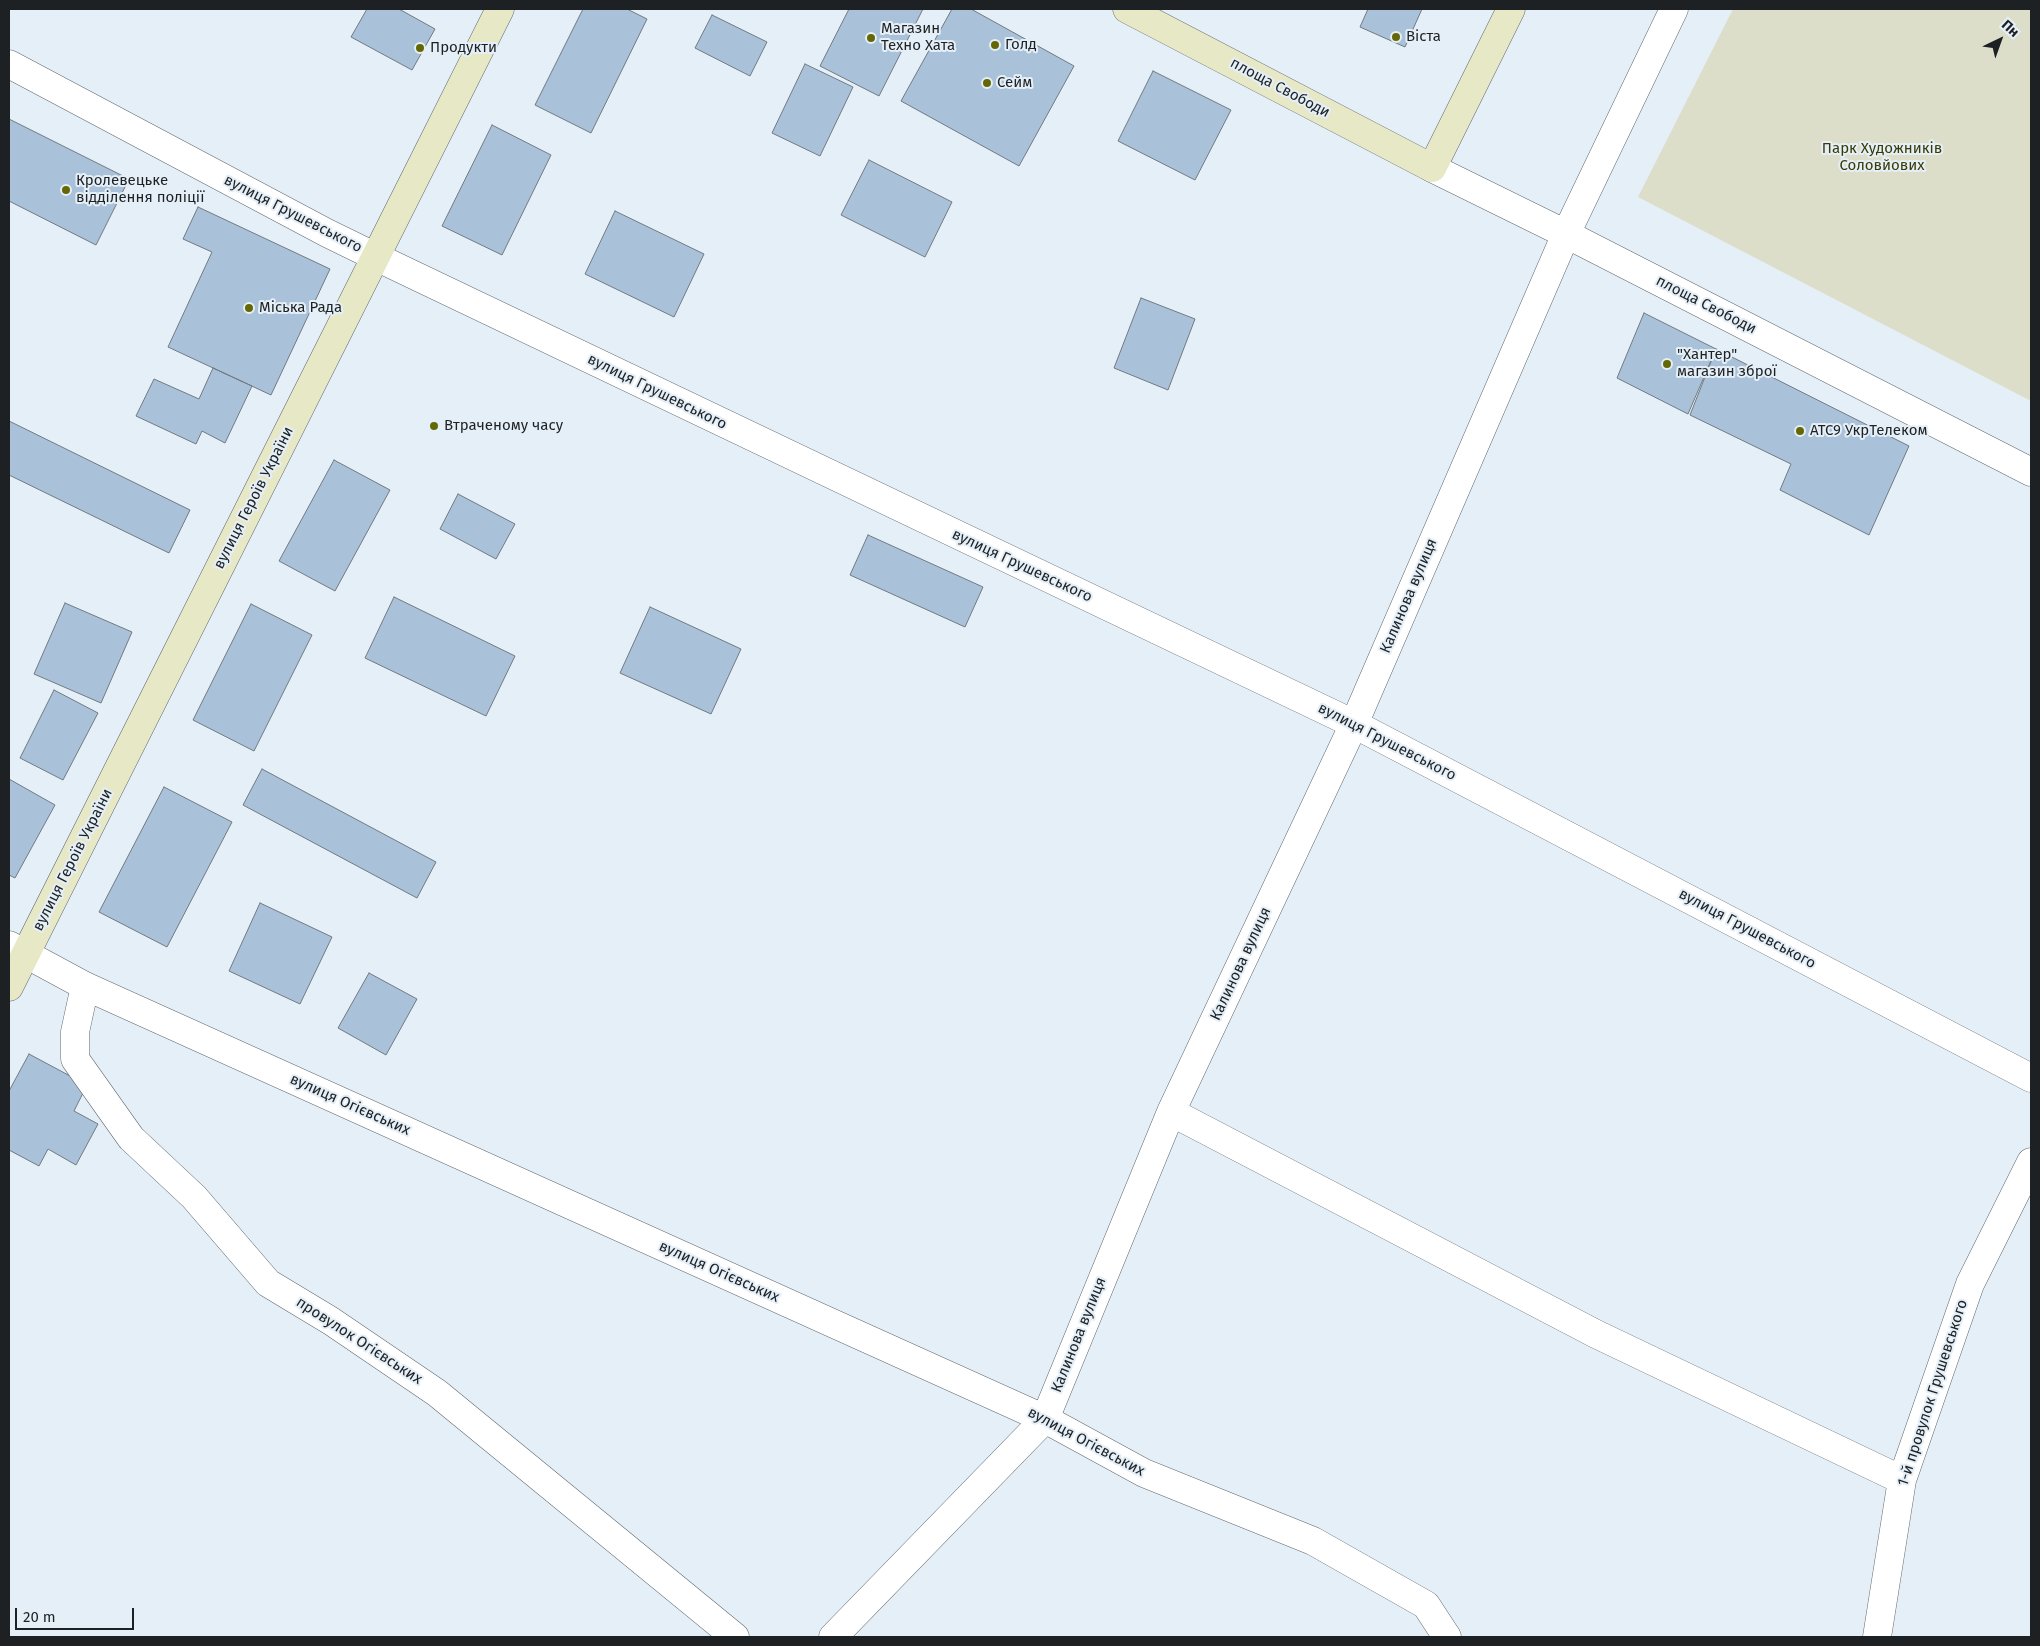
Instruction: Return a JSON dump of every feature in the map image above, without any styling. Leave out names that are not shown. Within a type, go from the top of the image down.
[{"type":"main road","name":"вулиця Героїв України","points":[[9,988],[17,950],[500,9]]},
{"type":"main road","name":"площа Свободи","points":[[1127,9],[1432,168]]},
{"type":"main road","points":[[1432,168],[1511,9]]},
{"type":"street","name":"Калинова вулиця","points":[[833,1637],[1045,1418],[1171,1112],[1354,724],[1566,234],[1674,9]]},
{"type":"street","name":"вулиця Грушевського","points":[[9,64],[327,233],[1354,724],[2031,1078]]},
{"type":"street","name":"площа Свободи","points":[[1432,168],[1566,234],[2031,472]]},
{"type":"street","name":"вулиця Огієвських","points":[[17,950],[85,986],[1045,1418],[1144,1473],[1313,1541],[1426,1605],[1447,1637]]},
{"type":"street","name":"провулок Огієвських","points":[[85,986],[74,1032],[75,1059],[131,1138],[194,1197],[268,1283],[330,1321],[437,1393],[735,1637]]},
{"type":"street","points":[[1171,1112],[1596,1334],[1902,1480]]},
{"type":"street","name":"1-й провулок Грушевського","points":[[1877,1637],[1902,1480],[1970,1284],[2031,1162]]},
{"type":"green space","name":"Парк Художників Соловйових","points":[[1733,9],[2031,9],[2031,401],[1638,197]]},
{"type":"building","points":[[367,9],[399,9],[435,29],[412,70],[351,37]]},
{"type":"building","points":[[583,9],[627,9],[647,19],[591,133],[535,105]]},
{"type":"building","name":"Магазин Техно Хата","points":[[849,9],[923,9],[879,96],[820,66]]},
{"type":"building","name":"Сейм","points":[[952,9],[971,9],[1074,66],[1019,166],[901,101]]},
{"type":"building","name":"Віста","points":[[1368,9],[1422,9],[1405,47],[1360,27]]},
{"type":"building","points":[[712,15],[767,42],[750,76],[695,48]]},
{"type":"building","points":[[805,64],[853,87],[820,156],[772,133]]},
{"type":"building","points":[[1153,71],[1231,110],[1195,180],[1118,141]]},
{"type":"building","name":"Кролевецьке відділення поліції","points":[[9,119],[129,179],[96,245],[9,201]]},
{"type":"building","points":[[492,125],[551,155],[502,255],[442,226]]},
{"type":"building","points":[[869,160],[952,202],[925,257],[841,215]]},
{"type":"building","name":"Міська Рада","points":[[198,207],[330,269],[271,395],[168,347],[212,252],[183,239]]},
{"type":"building","points":[[615,211],[704,254],[674,317],[585,274]]},
{"type":"building","points":[[1141,298],[1195,319],[1168,390],[1114,368]]},
{"type":"building","name":"\"Хантер\" магазин зброї","points":[[1644,313],[1716,349],[1688,414],[1617,378]]},
{"type":"building","name":"АТС9 УкрТелеком","points":[[1716,349],[1909,446],[1869,535],[1780,490],[1791,464],[1690,415]]},
{"type":"building","points":[[213,368],[252,386],[225,443],[202,431],[196,444],[136,416],[154,379],[199,399]]},
{"type":"building","points":[[9,421],[190,510],[169,553],[9,475]]},
{"type":"building","points":[[334,460],[390,490],[335,591],[279,561]]},
{"type":"building","points":[[458,494],[515,524],[496,559],[440,529]]},
{"type":"building","points":[[868,535],[983,587],[965,627],[850,575]]},
{"type":"building","points":[[394,597],[515,656],[486,716],[365,658]]},
{"type":"building","points":[[65,603],[132,632],[101,703],[34,674]]},
{"type":"building","points":[[251,604],[312,635],[254,751],[193,720]]},
{"type":"building","points":[[650,607],[741,649],[711,714],[620,673]]},
{"type":"building","points":[[54,690],[98,713],[63,780],[20,758]]},
{"type":"building","points":[[262,769],[436,862],[417,898],[243,805]]},
{"type":"building","points":[[9,779],[55,805],[15,878],[9,875]]},
{"type":"building","points":[[164,787],[232,822],[167,947],[99,912]]},
{"type":"building","points":[[260,903],[332,937],[300,1004],[229,971]]},
{"type":"building","points":[[369,973],[417,999],[386,1055],[338,1028]]},
{"type":"building","points":[[29,1054],[87,1085],[74,1111],[98,1124],[76,1165],[48,1149],[39,1166],[9,1150],[9,1091]]},
{"type":"place","name":"Віста","points":[[1396,37]]},
{"type":"place","name":"Магазин Техно Хата","points":[[871,38]]},
{"type":"place","name":"Голд","points":[[995,45]]},
{"type":"place","name":"Продукти","points":[[420,48]]},
{"type":"place","name":"Сейм","points":[[987,83]]},
{"type":"place","name":"Кролевецьке відділення поліції","points":[[66,190]]},
{"type":"place","name":"Міська Рада","points":[[249,308]]},
{"type":"place","name":"\"Хантер\" магазин зброї","points":[[1667,364]]},
{"type":"place","name":"Втраченому часу","points":[[434,426]]},
{"type":"place","name":"АТС9 УкрТелеком","points":[[1800,431]]}]
